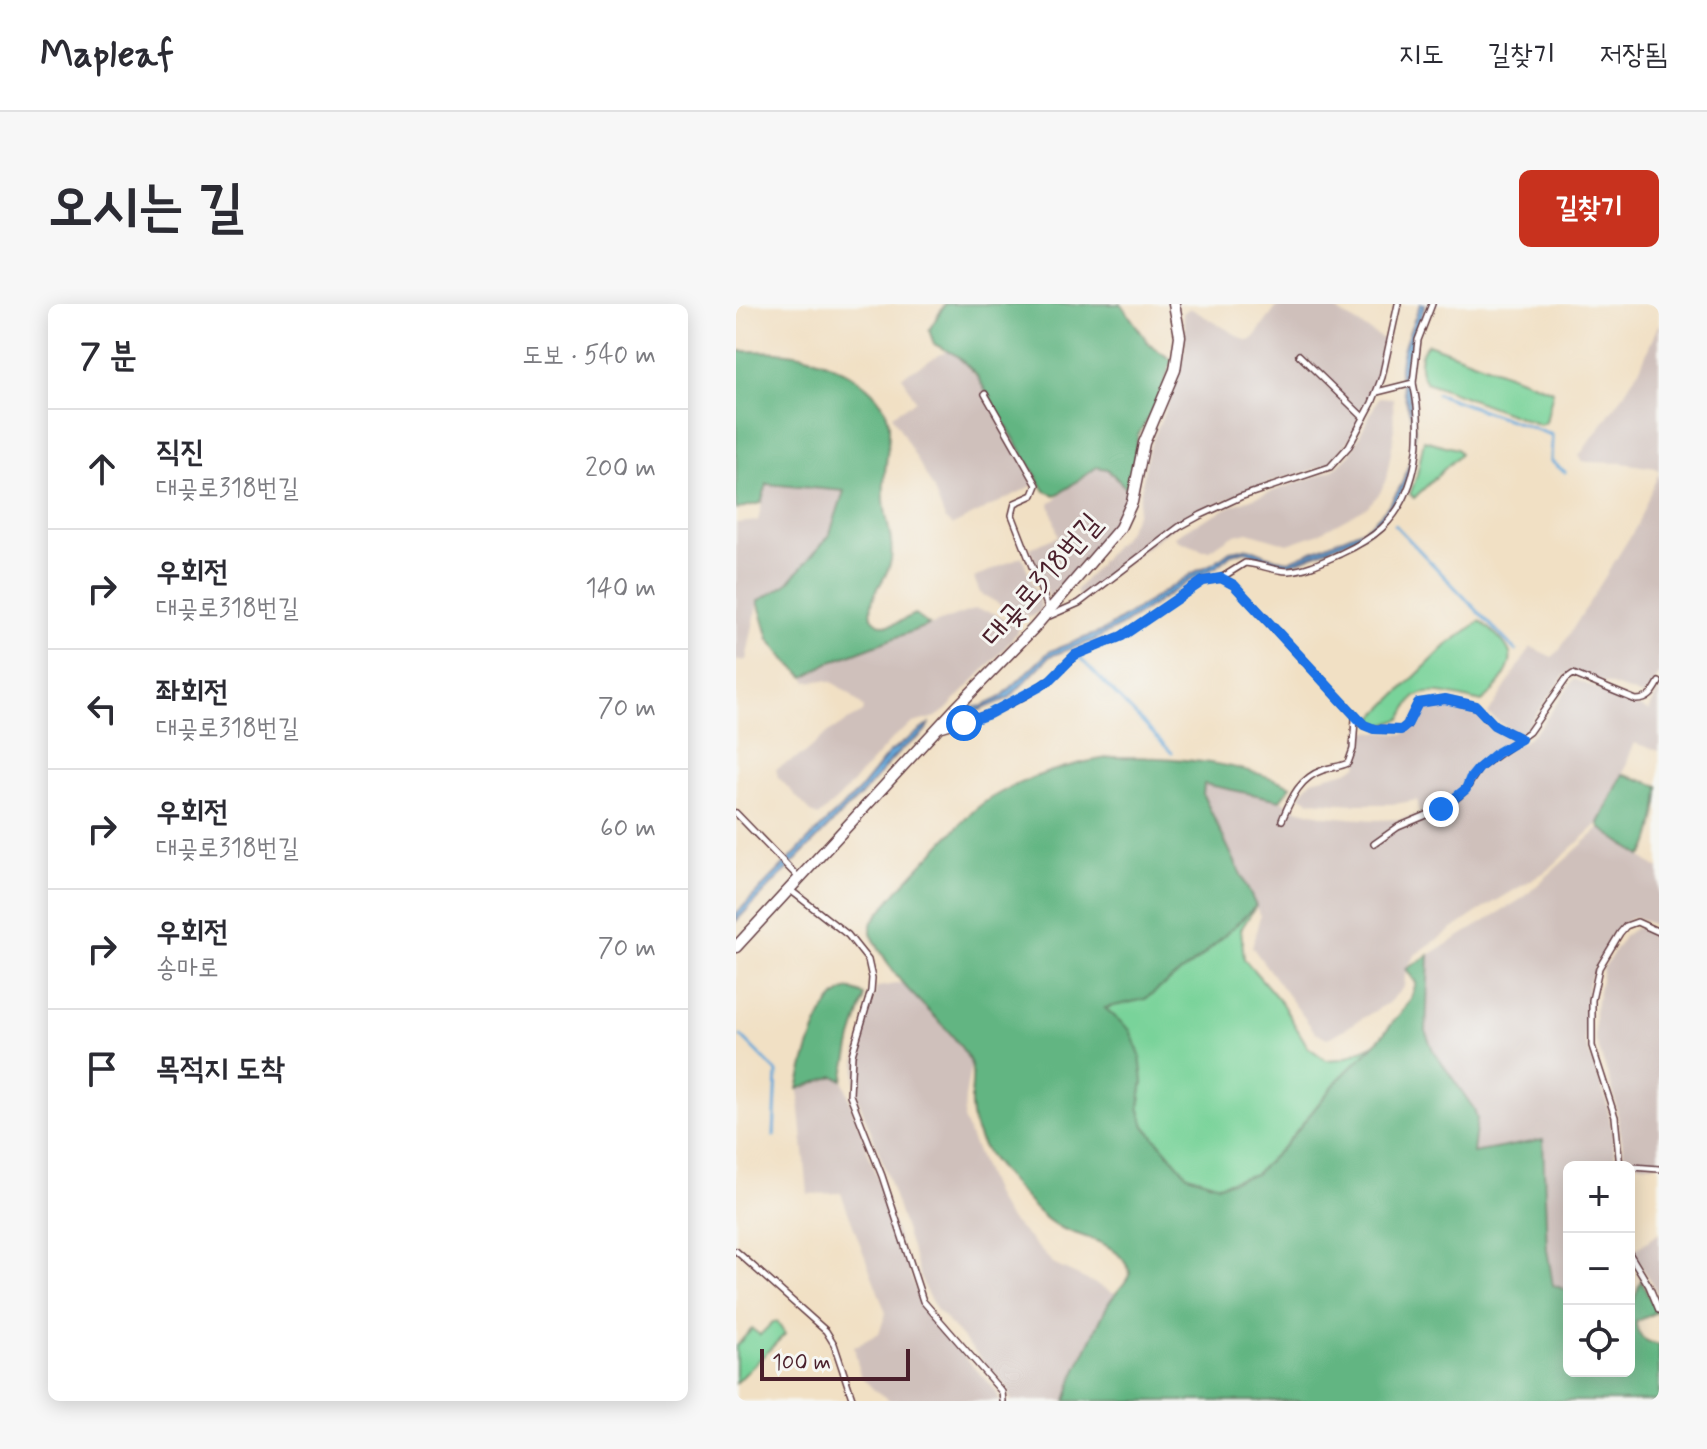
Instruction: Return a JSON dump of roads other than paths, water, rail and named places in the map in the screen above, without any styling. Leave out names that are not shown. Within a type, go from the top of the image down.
[{"type":"street","name":"대곶로318번길","points":[[736,947],[789,889],[796,875],[1046,615],[1109,543],[1126,517],[1144,443],[1175,370],[1180,336],[1174,304]]},
{"type":"lane","points":[[985,394],[1037,485],[1033,495],[1015,503],[1012,515],[1046,615],[1079,603],[1179,527],[1201,515],[1240,497],[1330,467],[1349,446],[1376,392],[1398,304]]},
{"type":"lane","points":[[936,730],[989,714],[1014,701],[1051,679],[1075,655],[1122,636],[1203,581],[1221,578],[1245,563],[1275,570],[1302,569],[1343,553],[1383,527],[1394,515],[1414,472],[1419,417],[1410,383],[1418,340],[1432,304]]},
{"type":"lane","points":[[1299,355],[1364,418]]},
{"type":"lane","points":[[1376,392],[1410,383]]},
{"type":"lane","points":[[1221,578],[1234,585],[1355,718],[1374,729],[1401,730],[1407,725],[1418,703],[1445,699],[1476,706],[1494,725],[1521,739]]},
{"type":"lane","points":[[1374,844],[1398,827],[1450,803],[1466,789],[1479,768],[1521,739],[1573,674],[1636,700],[1652,695],[1659,682]]},
{"type":"lane","points":[[1282,820],[1292,796],[1308,777],[1348,763],[1353,749],[1355,718]]},
{"type":"lane","points":[[736,813],[796,875]]},
{"type":"lane","points":[[789,889],[848,935],[868,960],[871,991],[852,1055],[850,1095],[882,1176],[923,1301],[1002,1392],[1003,1401]]},
{"type":"lane","points":[[1619,1161],[1615,1117],[1592,1046],[1595,982],[1599,968],[1626,926],[1637,922],[1659,932]]},
{"type":"lane","points":[[1635,1167],[1659,1169]]},
{"type":"lane","points":[[736,1251],[826,1331],[834,1344],[853,1401]]},
{"type":"lane","points":[[1635,1263],[1659,1310]]},
{"type":"water","points":[[1420,304],[1425,304],[1405,368],[1415,426],[1412,471],[1398,501],[1378,524],[1361,535],[1291,564],[1276,564],[1246,551],[1231,554],[1216,567],[1195,577],[1121,626],[1050,656],[1009,698],[968,715],[970,708],[1000,698],[1050,651],[1103,631],[1230,551],[1249,548],[1289,561],[1362,530],[1375,520],[1395,495],[1409,466],[1413,434],[1400,369],[1405,344]]},
{"type":"water","points":[[929,724],[736,921],[736,914],[856,794],[889,753]]},
{"type":"waterway","points":[[1437,394],[1552,435],[1551,461],[1565,472]]},
{"type":"waterway","points":[[1395,525],[1516,651]]},
{"type":"waterway","points":[[1080,658],[1172,753]]},
{"type":"waterway","points":[[741,1036],[777,1072],[774,1136]]}]
